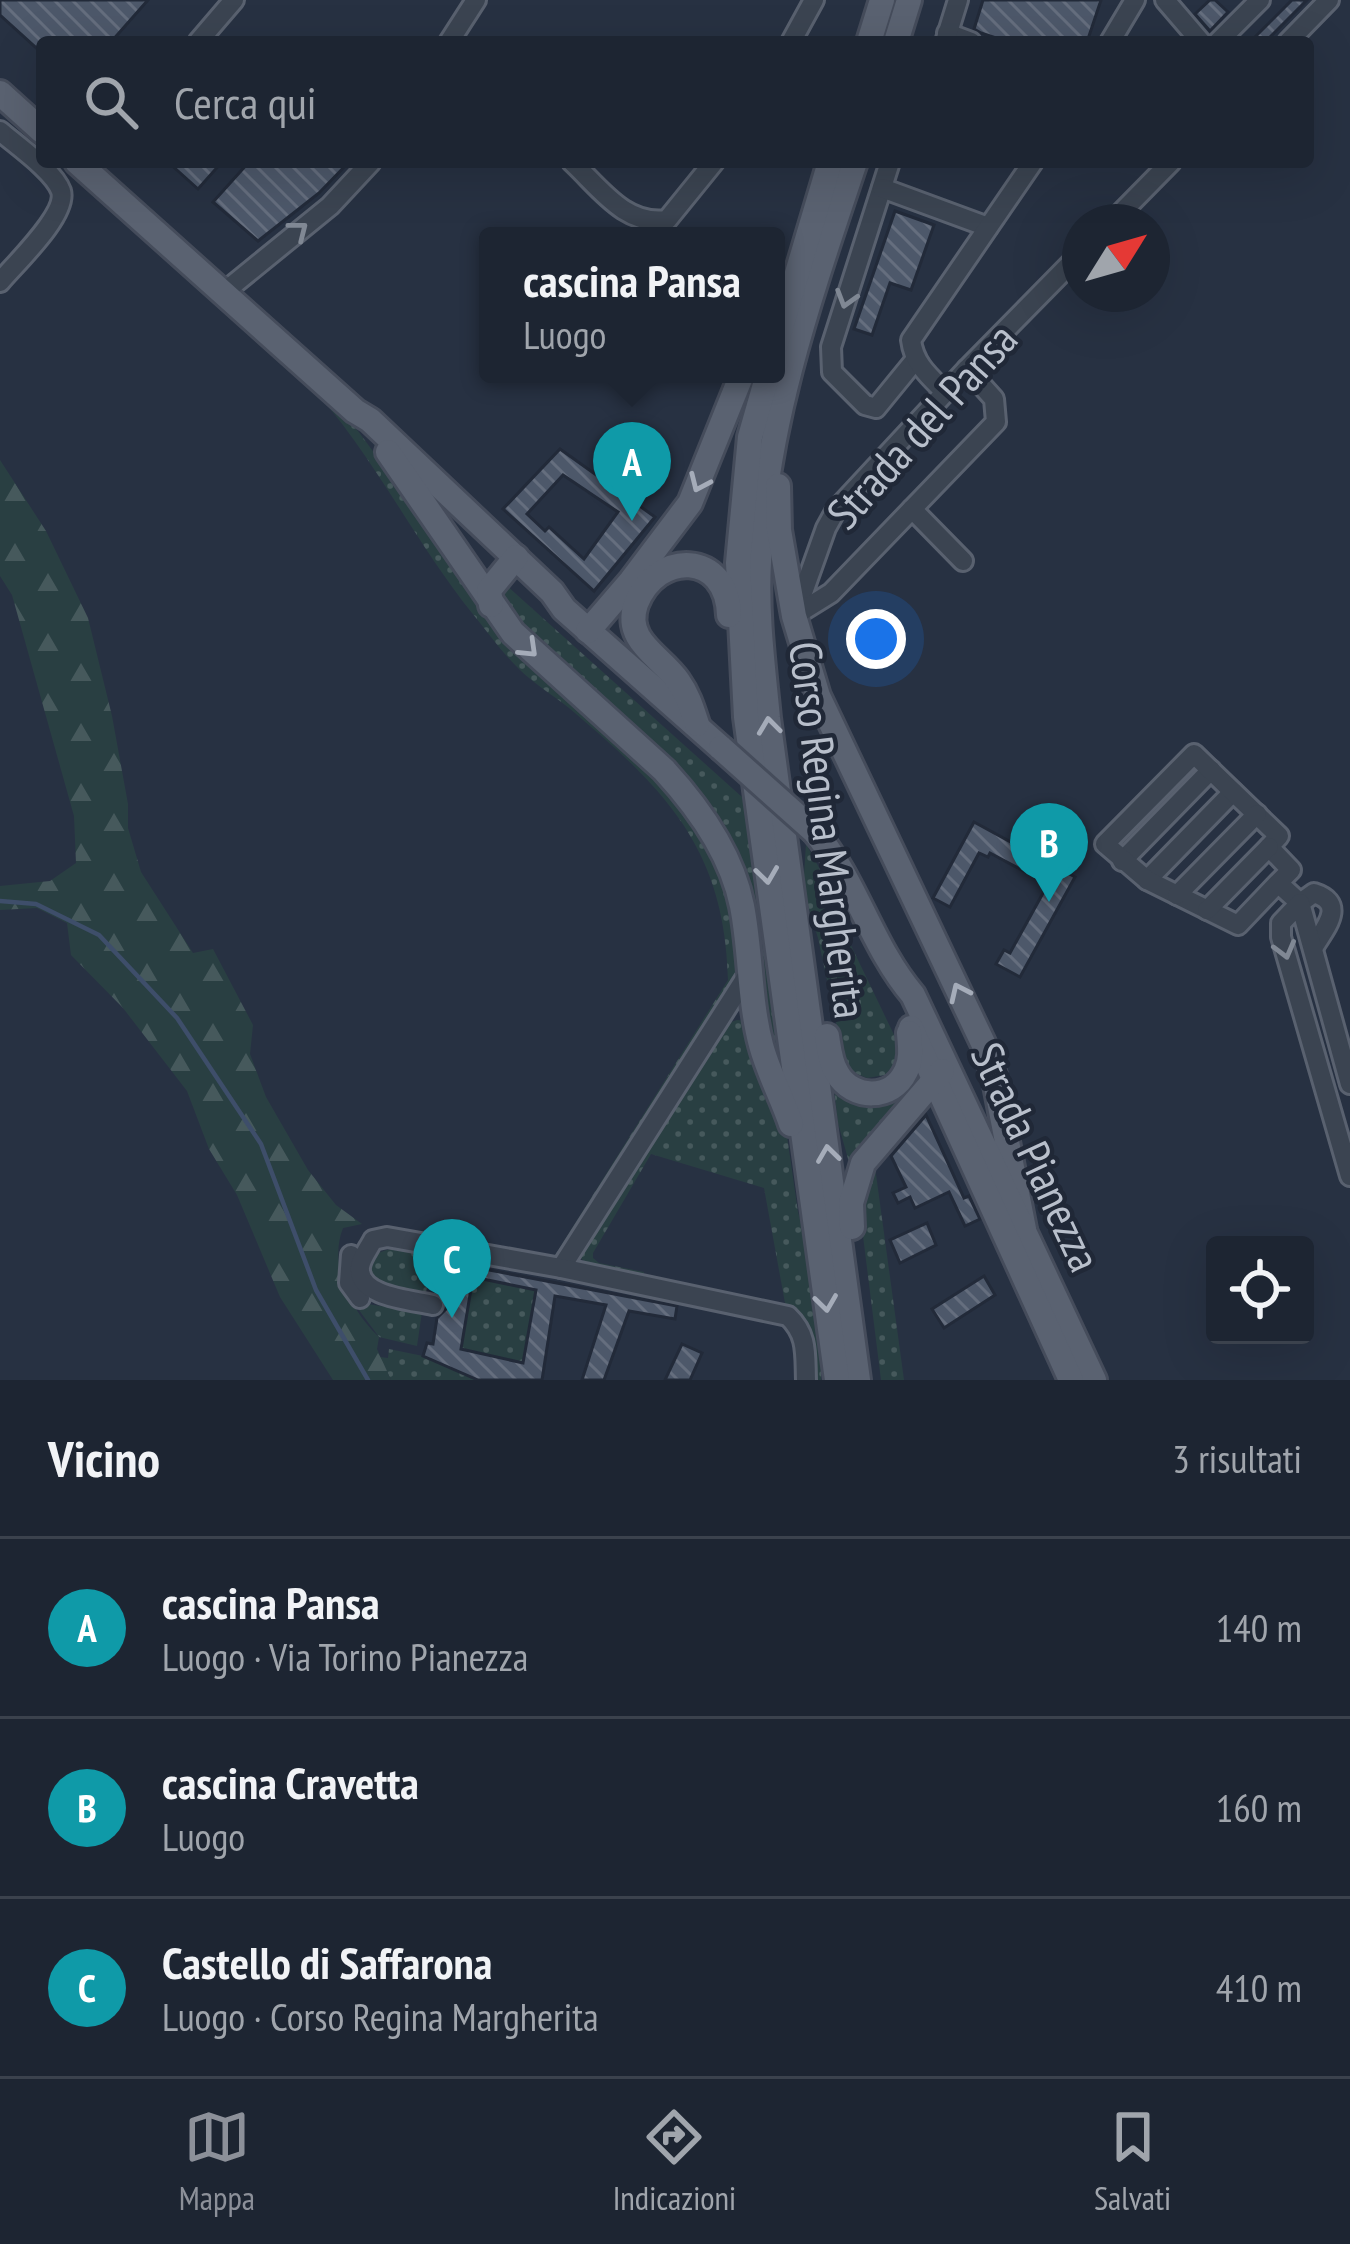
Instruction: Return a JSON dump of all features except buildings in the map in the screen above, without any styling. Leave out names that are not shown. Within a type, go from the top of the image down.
[{"type":"main road","points":[[870,36],[882,0]]},
{"type":"main road","points":[[898,36],[909,0]]},
{"type":"main road","points":[[0,93],[36,126]]},
{"type":"main road","points":[[86,168],[355,411],[420,487],[512,563]]},
{"type":"main road","points":[[793,292],[828,168]]},
{"type":"main road","points":[[793,292],[852,168]]},
{"type":"main road","name":"Corso Regina Margherita","points":[[785,351],[793,292]]},
{"type":"main road","points":[[588,631],[690,503],[738,383]]},
{"type":"main road","name":"Corso Regina Margherita","points":[[765,383],[750,437],[738,563],[746,717],[837,1380]]},
{"type":"main road","name":"Corso Regina Margherita","points":[[781,383],[763,502],[759,623],[858,1380]]},
{"type":"main road","points":[[355,411],[370,420],[512,563]]},
{"type":"main road","points":[[776,418],[779,530],[794,616],[818,696],[983,1043],[994,1075],[1002,1188]]},
{"type":"main road","points":[[388,452],[491,605],[532,652],[664,770],[695,806],[722,851],[742,904],[762,1049],[810,1183]]},
{"type":"main road","points":[[491,605],[489,590],[512,563]]},
{"type":"main road","name":"Strada Pianezza","points":[[512,563],[829,848],[895,974],[913,995],[940,1073],[946,1107],[1002,1188],[1071,1380]]},
{"type":"main road","points":[[698,726],[675,676],[642,645],[634,627],[638,599],[661,573],[675,566],[706,569],[724,589],[730,680],[746,717]]},
{"type":"main road","points":[[558,600],[590,601],[611,595],[631,581]]},
{"type":"main road","points":[[801,961],[825,1022],[834,1069],[852,1089],[879,1093],[902,1078],[910,1054],[907,1019]]},
{"type":"main road","name":"Strada Pianezza","points":[[895,974],[907,1019],[1024,1229],[1094,1380]]},
{"type":"main road","points":[[845,1270],[854,1241],[851,1203],[858,1175],[871,1152],[940,1073]]},
{"type":"main road","points":[[910,1108],[927,1102],[946,1107]]},
{"type":"street","points":[[203,36],[234,0]]},
{"type":"street","points":[[453,36],[476,0]]},
{"type":"street","points":[[794,36],[814,0]]},
{"type":"street","points":[[947,36],[958,0]]},
{"type":"street","points":[[1114,36],[1135,0]]},
{"type":"street","points":[[1165,0],[1197,36]]},
{"type":"street","points":[[1224,36],[1260,0]]},
{"type":"street","points":[[1294,36],[1329,0]]},
{"type":"street","points":[[0,131],[36,164]]},
{"type":"street","points":[[0,282],[59,213],[62,194],[41,168]]},
{"type":"street","points":[[223,293],[330,206],[365,168]]},
{"type":"street","points":[[578,168],[630,217],[651,222],[667,220],[709,168]]},
{"type":"street","points":[[888,168],[831,346],[832,372],[865,405],[876,408],[916,359]]},
{"type":"street","points":[[945,392],[921,369],[911,340],[1029,168]]},
{"type":"street","points":[[1130,204],[1165,168]]},
{"type":"street","points":[[882,188],[988,227]]},
{"type":"street","name":"Strada del Pansa","points":[[794,616],[836,510],[1062,272]]},
{"type":"street","name":"Corso Regina Margherita","points":[[794,616],[831,592],[996,422],[994,398],[967,369]]},
{"type":"street","points":[[912,509],[963,561]]},
{"type":"street","points":[[1207,910],[1269,847],[1280,836],[1211,770],[1122,861],[1147,880],[1207,910],[1238,925],[1291,869],[1269,847]]},
{"type":"street","points":[[1147,880],[1233,792]]},
{"type":"street","points":[[1177,895],[1257,814]]},
{"type":"street","points":[[1278,883],[1300,903],[1350,1084]]},
{"type":"street","points":[[1313,948],[1331,918],[1341,912],[1314,893],[1281,923],[1281,937],[1350,1176]]},
{"type":"street","points":[[561,1268],[749,971]]},
{"type":"street","points":[[720,1018],[755,1015]]},
{"type":"street","points":[[434,1305],[376,1292],[365,1285],[360,1264],[373,1240],[387,1237],[561,1268],[788,1316],[805,1339],[806,1380]]},
{"type":"street","points":[[360,1298],[349,1282],[349,1268],[352,1252],[365,1255]]},
{"type":"green space","points":[[302,377],[358,431],[418,512],[659,779],[698,830],[726,886],[742,975],[561,1261],[552,1260],[728,980],[715,893],[702,857],[661,795],[507,656],[450,584],[349,433]]},
{"type":"green space","points":[[0,460],[46,531],[88,618],[112,716],[128,828],[141,872],[193,953],[213,949],[253,1025],[250,1054],[266,1097],[308,1170],[336,1205],[362,1224],[343,1228],[340,1272],[351,1301],[379,1337],[377,1349],[391,1380],[333,1380],[280,1297],[237,1195],[209,1149],[187,1091],[123,1008],[71,955],[67,923],[37,908],[0,910],[0,886],[50,881],[76,863],[74,816],[12,595],[0,576]]},
{"type":"green space","points":[[506,585],[742,797],[784,1069],[769,1035],[720,826],[657,749],[528,633],[499,592]]},
{"type":"green space","points":[[806,844],[839,904],[846,935],[897,1041],[898,1060],[885,1075],[867,1078],[845,1064],[803,890]]},
{"type":"green space","points":[[749,1021],[787,1136],[808,1247],[821,1380],[812,1380],[809,1333],[802,1317],[776,1306],[785,1303],[764,1188],[651,1154],[593,1253],[599,1263],[644,1272],[643,1277],[588,1266],[579,1256],[722,1025]]},
{"type":"green space","points":[[838,1085],[902,1091],[908,1097],[850,1166],[838,1123],[834,1089]]},
{"type":"green space","points":[[875,1167],[904,1380],[881,1380],[861,1220],[866,1180]]},
{"type":"green space","points":[[401,1248],[444,1255],[441,1265],[432,1264],[425,1297],[376,1286],[373,1258]]},
{"type":"green space","points":[[473,1277],[536,1290],[523,1363],[461,1349]]},
{"type":"green space","points":[[344,1290],[360,1303],[422,1312],[417,1346],[379,1337]]},
{"type":"green space","points":[[389,1349],[423,1356],[478,1380],[391,1380],[380,1357],[388,1358]]},
{"type":"waterway","points":[[0,901],[36,904],[99,935],[177,1018],[261,1144],[316,1290],[368,1380]]},
{"type":"place","name":"cascina Pansa","points":[[632,521]]},
{"type":"place","name":"cascina Cravetta","points":[[1049,902]]},
{"type":"place","name":"Castello di Saffarona","points":[[452,1318]]}]
